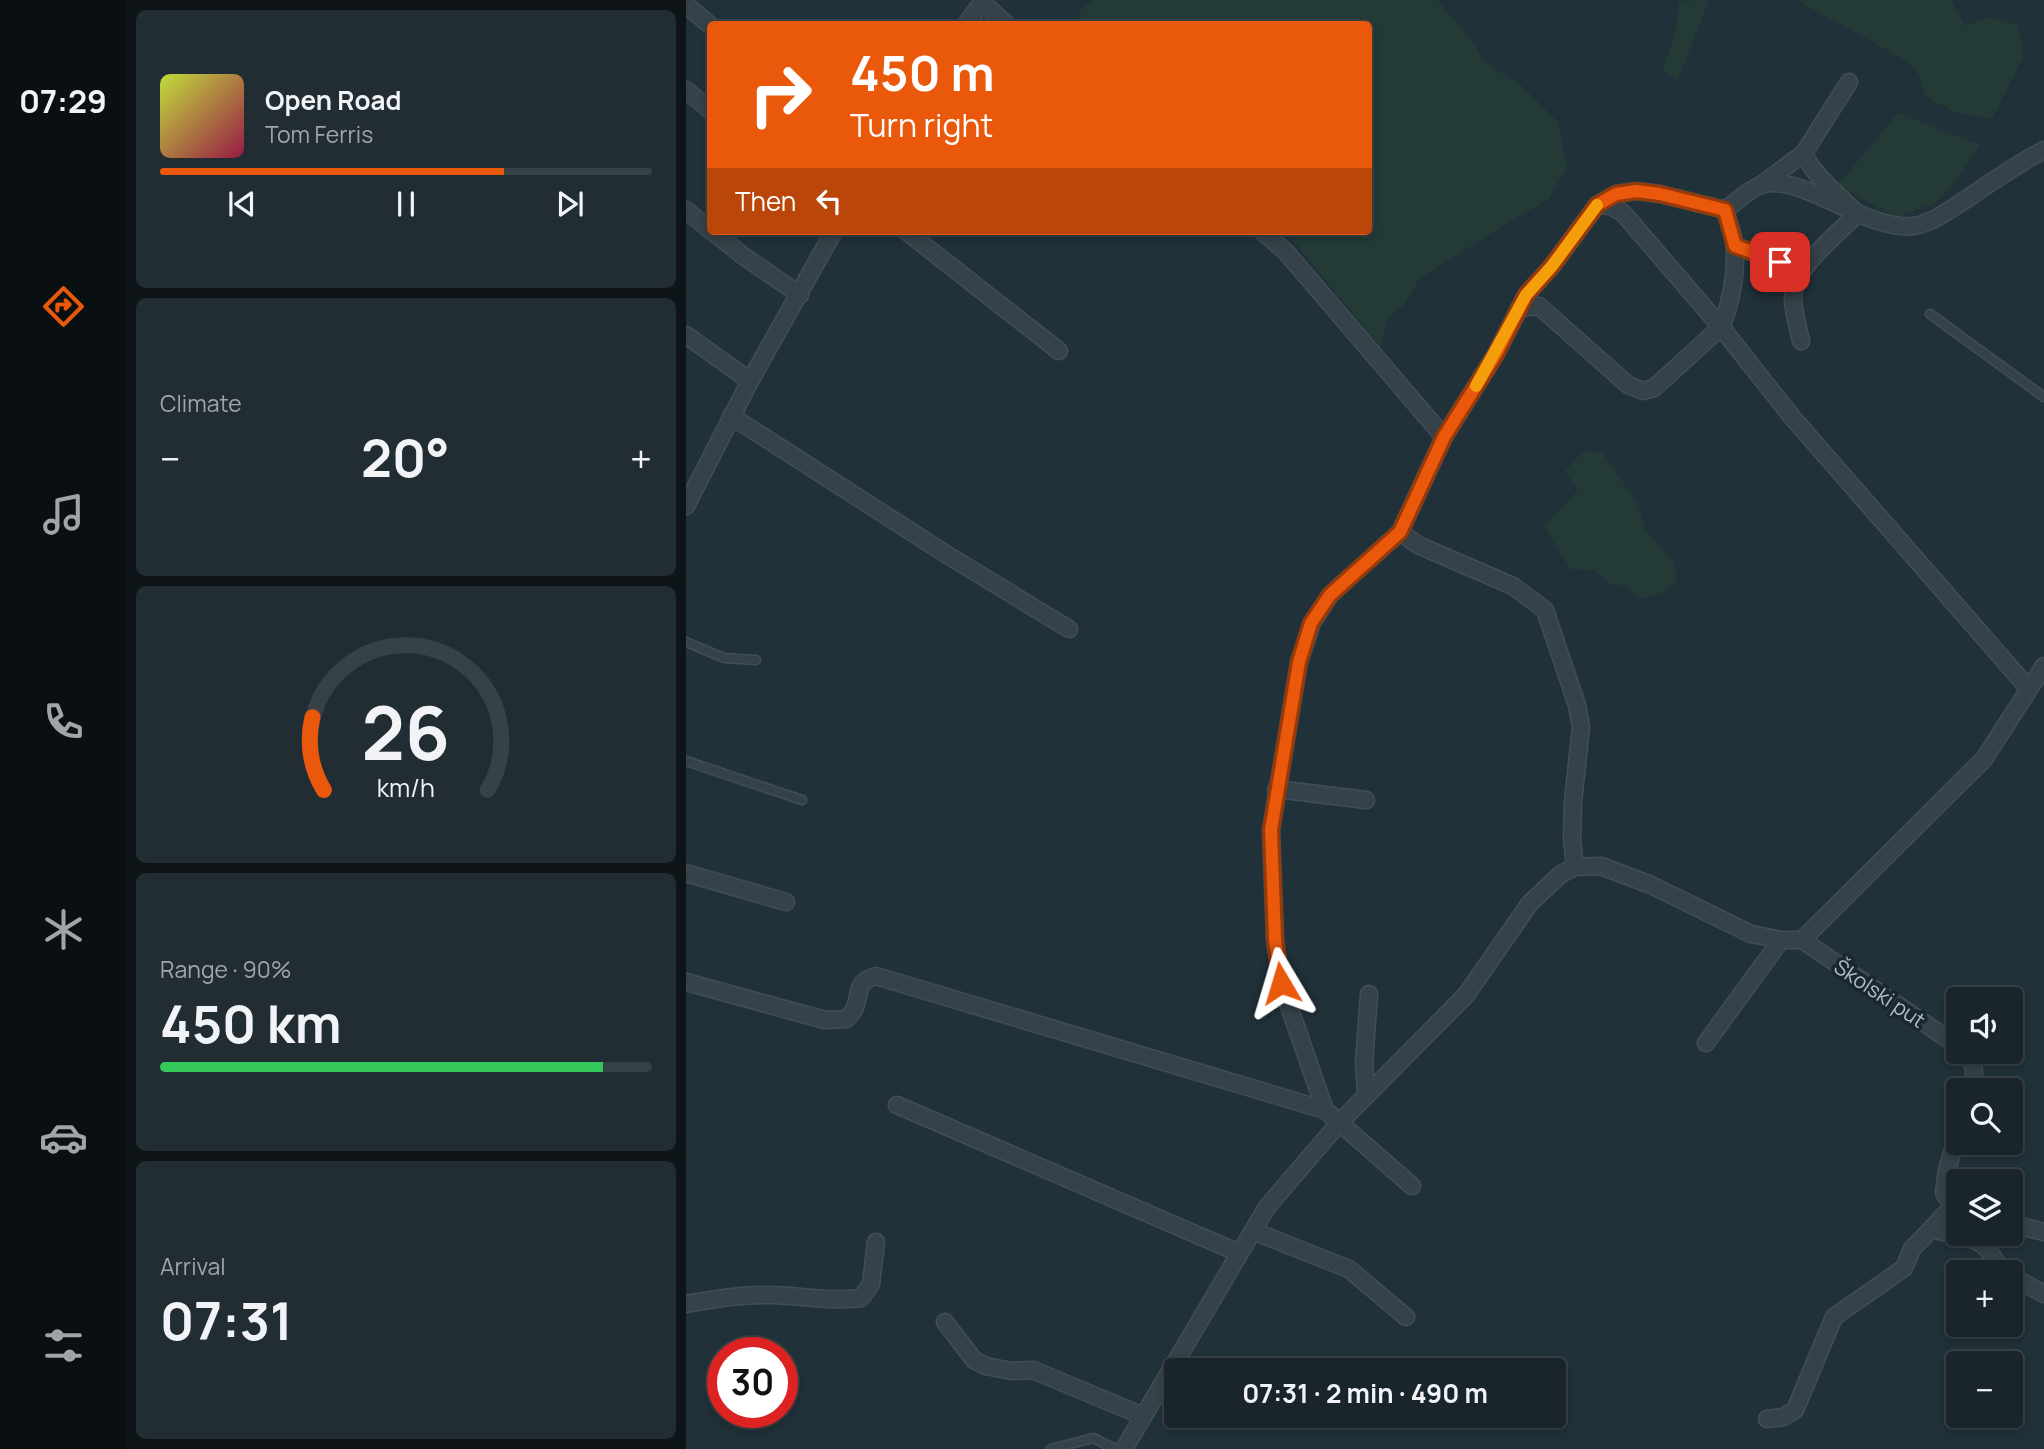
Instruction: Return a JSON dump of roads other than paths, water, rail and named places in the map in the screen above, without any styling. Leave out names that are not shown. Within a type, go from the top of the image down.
[{"type":"street","points":[[968,21],[982,1],[1003,21]]},
{"type":"street","points":[[686,5],[707,23]]},
{"type":"street","points":[[1325,1110],[1281,983],[1275,939],[1271,830],[1299,662],[1311,623],[1330,595],[1400,532],[1444,437],[1482,376],[1526,295],[1552,266],[1597,205],[1616,194],[1637,191],[1725,210],[1804,153],[1849,82]]},
{"type":"street","points":[[686,90],[707,108]]},
{"type":"street","points":[[1760,186],[1776,183],[1789,185],[1857,214],[1897,226],[1916,226],[1938,217],[2044,150]]},
{"type":"street","points":[[1804,153],[1813,170],[1836,190],[1857,214]]},
{"type":"street","points":[[1597,205],[1611,206],[1623,213],[1721,327],[1792,417],[2029,689]]},
{"type":"street","points":[[686,210],[707,227]]},
{"type":"street","points":[[1519,308],[1531,305],[1544,309],[1628,385],[1643,391],[1654,387],[1721,327],[1733,277],[1735,246],[1725,210]]},
{"type":"street","points":[[1801,341],[1793,298],[1795,282],[1802,270],[1857,214]]},
{"type":"street","points":[[717,235],[800,295]]},
{"type":"street","points":[[686,506],[731,416],[832,235]]},
{"type":"street","points":[[911,235],[1059,351]]},
{"type":"street","points":[[1267,235],[1286,252],[1444,437]]},
{"type":"street","points":[[1735,246],[1802,270]]},
{"type":"street","points":[[686,335],[750,381]]},
{"type":"street","points":[[731,416],[949,556],[1069,629]]},
{"type":"street","points":[[1400,532],[1418,545],[1513,586],[1545,610],[1577,705],[1581,727],[1573,802],[1572,839],[1575,867]]},
{"type":"street","points":[[1124,1449],[1267,1207],[1339,1122],[1466,995],[1530,903],[1561,874],[1575,867],[1601,866],[1623,873],[1751,934],[1782,940],[1802,940],[1984,759],[2044,666]]},
{"type":"street","points":[[1276,789],[1366,800]]},
{"type":"street","points":[[686,873],[786,902]]},
{"type":"street","points":[[1706,1043],[1782,940]]},
{"type":"street","name":"Školski put","points":[[1802,940],[1946,1038]]},
{"type":"street","points":[[686,982],[825,1020],[846,1019],[854,1010],[859,988],[867,978],[876,976],[1325,1110],[1412,1186]]},
{"type":"street","points":[[1366,1094],[1364,1063],[1369,994]]},
{"type":"street","points":[[897,1105],[1239,1254]]},
{"type":"street","points":[[1946,1179],[1946,1199]]},
{"type":"street","points":[[1767,1419],[1783,1418],[1795,1410],[1834,1317],[1904,1268],[1912,1249],[1946,1216]]},
{"type":"street","points":[[2023,1227],[2044,1232]]},
{"type":"street","points":[[1933,1229],[1975,1240],[1995,1260]]},
{"type":"street","points":[[1253,1231],[1349,1269],[1406,1317]]},
{"type":"street","points":[[686,1304],[736,1295],[776,1295],[838,1301],[861,1298],[871,1284],[876,1242]]},
{"type":"street","points":[[2023,1283],[2044,1294]]},
{"type":"street","points":[[945,1322],[974,1360],[986,1366],[1011,1371],[1033,1370],[1143,1416]]},
{"type":"lane","points":[[1930,314],[2044,397]]},
{"type":"lane","points":[[686,642],[724,658],[756,660]]},
{"type":"lane","points":[[686,761],[802,800]]},
{"type":"lane","points":[[1051,1449],[1093,1437],[1115,1449]]}]
